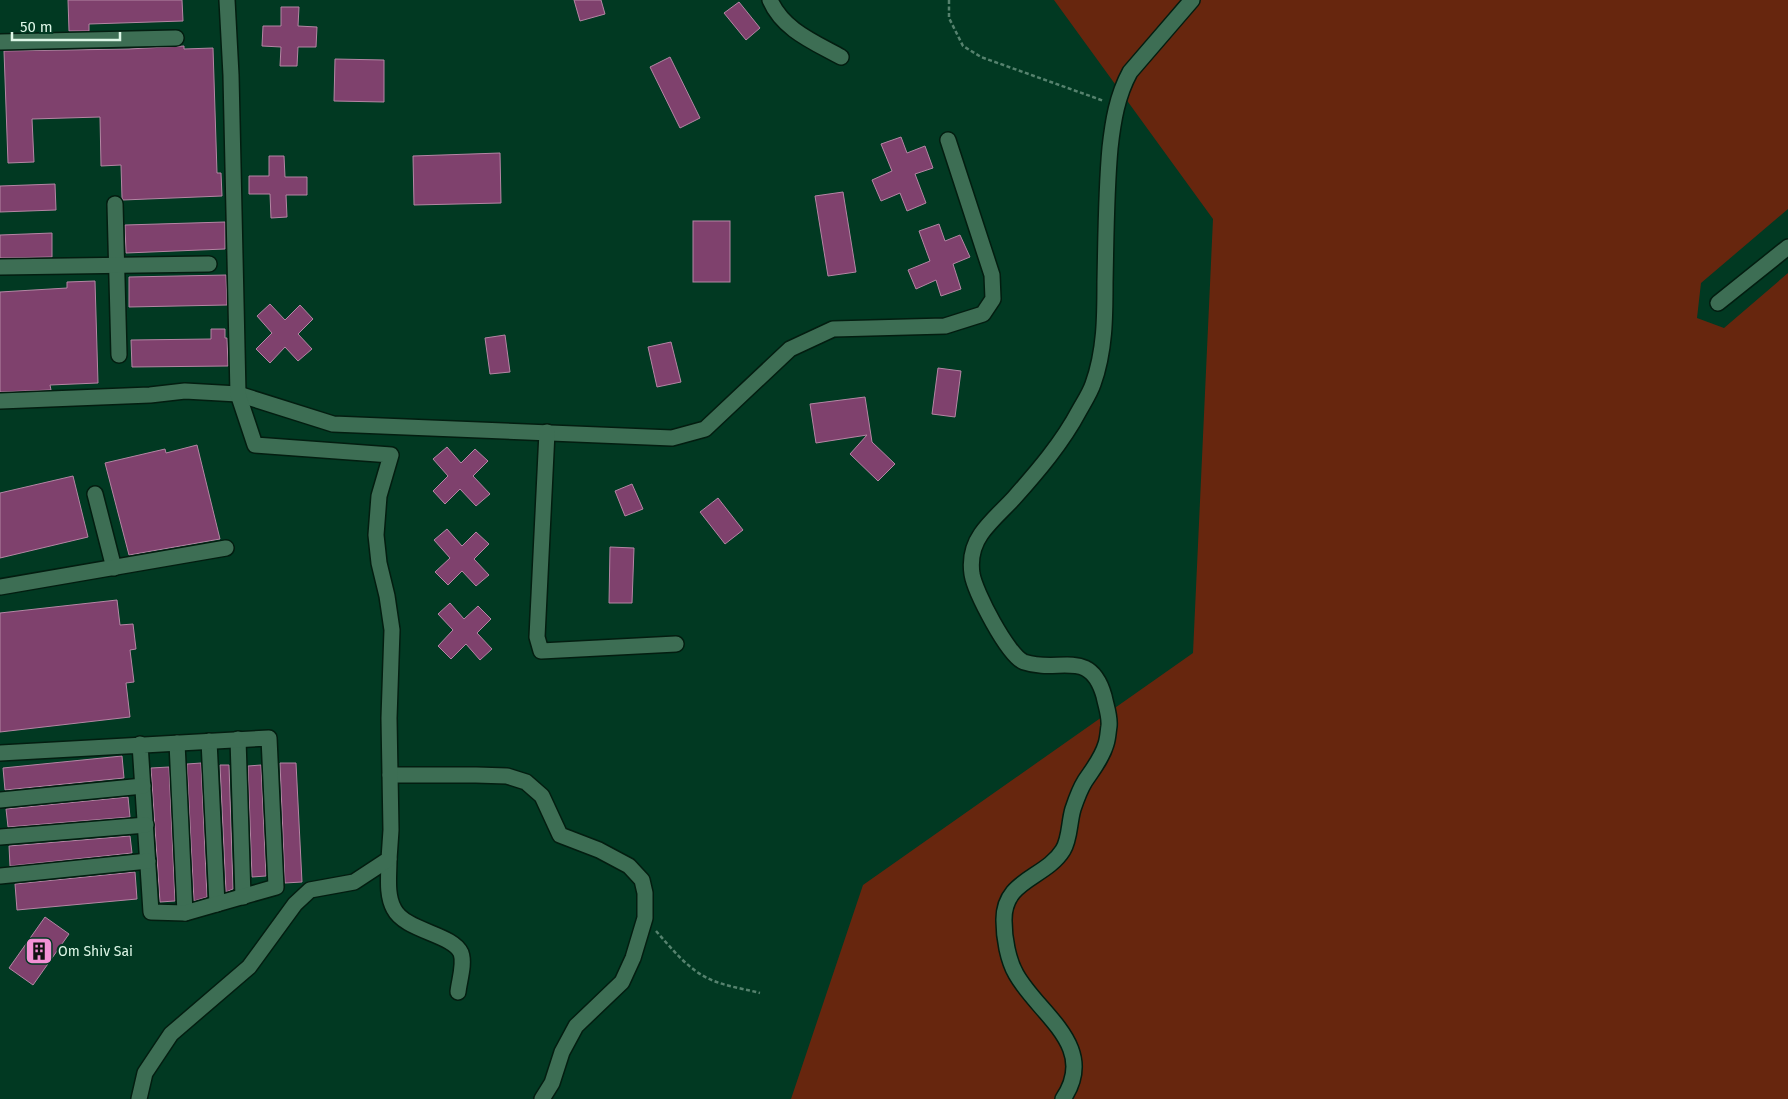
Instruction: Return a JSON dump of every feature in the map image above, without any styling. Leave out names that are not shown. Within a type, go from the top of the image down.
[{"type":"street","points":[[227,0],[231,75],[238,394],[255,446],[391,456],[379,496],[376,535],[379,563],[387,596],[392,630],[389,718],[391,830],[388,859],[390,900],[394,911],[405,921],[454,945],[460,953],[462,964],[458,992]]},
{"type":"street","points":[[770,0],[773,8],[794,31],[841,57]]},
{"type":"street","points":[[1063,1099],[1069,1090],[1074,1070],[1071,1047],[1055,1022],[1033,998],[1015,973],[1005,940],[1004,917],[1009,898],[1023,882],[1051,865],[1064,848],[1072,811],[1084,783],[1098,764],[1106,745],[1110,721],[1103,693],[1096,676],[1081,665],[1027,663],[1018,658],[987,612],[972,577],[971,554],[981,534],[1029,481],[1068,432],[1092,388],[1101,360],[1105,316],[1107,175],[1114,114],[1123,86],[1130,72],[1192,0]]},
{"type":"street","points":[[0,42],[176,38]]},
{"type":"street","points":[[0,401],[150,395],[185,391],[238,394],[333,424],[672,438],[705,429],[790,350],[833,330],[945,326],[983,314],[993,299],[992,275],[948,140]]},
{"type":"street","points":[[115,204],[119,355]]},
{"type":"street","points":[[1718,303],[1788,247]]},
{"type":"street","points":[[0,267],[209,264]]},
{"type":"street","points":[[547,432],[537,637],[541,650],[676,644]]},
{"type":"street","points":[[96,494],[114,568]]},
{"type":"street","points":[[0,587],[226,548]]},
{"type":"street","points":[[0,753],[140,744],[269,738],[276,887],[185,913],[151,912],[140,744]]},
{"type":"street","points":[[238,739],[243,896]]},
{"type":"street","points":[[209,741],[217,904]]},
{"type":"street","points":[[177,743],[185,913]]},
{"type":"street","points":[[390,775],[507,776],[526,782],[542,796],[560,835],[599,850],[629,866],[642,880],[645,893],[645,918],[633,958],[622,982],[576,1026],[562,1052],[552,1083],[542,1099]]},
{"type":"street","points":[[0,800],[143,786]]},
{"type":"street","points":[[0,837],[146,825]]},
{"type":"street","points":[[139,1099],[145,1073],[171,1034],[249,966],[295,904],[310,890],[354,882],[388,859]]},
{"type":"street","points":[[0,876],[148,861]]},
{"type":"path","points":[[949,0],[949,18],[963,46],[981,58],[1117,105]]},
{"type":"path","points":[[645,918],[685,962],[700,973],[714,981],[760,994]]},
{"type":"shaded area","points":[[1054,0],[1788,0],[1788,209],[1701,283],[1697,318],[1724,328],[1788,273],[1788,1099],[791,1099],[863,885],[1193,653],[1213,219]]},
{"type":"building","points":[[68,0],[182,0],[183,21],[89,24],[89,31],[69,31]]},
{"type":"building","points":[[574,0],[601,0],[605,14],[580,21]]},
{"type":"building","points":[[739,2],[760,28],[746,40],[724,13]]},
{"type":"building","points":[[281,7],[299,7],[298,26],[317,27],[316,47],[298,47],[297,66],[280,66],[281,47],[262,46],[263,26],[281,26]]},
{"type":"building","points":[[184,46],[184,49],[213,48],[217,173],[221,173],[222,196],[123,200],[121,165],[101,166],[100,117],[32,119],[34,162],[8,163],[4,51]]},
{"type":"building","points":[[670,57],[700,118],[680,128],[650,67]]},
{"type":"building","points":[[335,59],[384,60],[384,102],[334,101]]},
{"type":"building","points":[[901,137],[907,153],[925,146],[933,168],[915,174],[926,203],[907,211],[900,193],[881,201],[872,180],[892,171],[881,144]]},
{"type":"building","points":[[500,153],[501,203],[414,205],[413,156]]},
{"type":"building","points":[[269,156],[284,156],[285,177],[307,177],[307,195],[286,195],[287,217],[271,218],[270,194],[249,194],[249,176],[269,176]]},
{"type":"building","points":[[55,184],[56,210],[0,212],[0,186]]},
{"type":"building","points":[[843,192],[856,272],[828,276],[815,196]]},
{"type":"building","points":[[693,221],[730,221],[730,282],[693,282]]},
{"type":"building","points":[[225,222],[225,249],[126,253],[125,225]]},
{"type":"building","points":[[939,224],[945,241],[960,235],[970,257],[953,264],[961,289],[941,296],[936,280],[916,289],[908,270],[930,261],[919,231]]},
{"type":"building","points":[[52,233],[52,257],[0,258],[0,235]]},
{"type":"building","points":[[226,275],[227,305],[129,307],[129,277]]},
{"type":"building","points":[[95,281],[98,383],[50,385],[51,390],[0,392],[0,292],[67,288],[67,282]]},
{"type":"building","points":[[270,304],[285,320],[300,305],[313,319],[298,334],[312,349],[298,361],[285,347],[270,363],[256,349],[272,333],[257,316]]},
{"type":"building","points":[[211,329],[225,329],[228,366],[132,367],[131,340],[211,339]]},
{"type":"building","points":[[505,335],[510,372],[490,374],[485,338]]},
{"type":"building","points":[[671,342],[681,382],[657,387],[648,347]]},
{"type":"building","points":[[938,368],[961,371],[955,417],[932,414]]},
{"type":"building","points":[[865,397],[872,442],[895,464],[878,481],[850,454],[867,435],[816,443],[810,404]]},
{"type":"building","points":[[197,445],[220,539],[129,555],[105,463],[165,449],[166,453]]},
{"type":"building","points":[[447,447],[461,463],[475,449],[488,461],[473,476],[490,494],[476,506],[460,489],[445,504],[433,491],[448,476],[433,459]]},
{"type":"building","points":[[73,476],[88,537],[0,558],[0,493]]},
{"type":"building","points":[[632,484],[643,509],[625,516],[615,491]]},
{"type":"building","points":[[718,498],[743,530],[725,544],[700,512]]},
{"type":"building","points":[[447,529],[462,546],[476,532],[489,544],[474,559],[489,575],[476,586],[462,571],[448,585],[435,572],[450,558],[434,540]]},
{"type":"building","points":[[610,547],[634,548],[632,603],[609,603]]},
{"type":"building","points":[[117,600],[120,625],[133,624],[136,649],[130,650],[134,682],[126,683],[130,717],[0,732],[0,613]]},
{"type":"building","points":[[450,603],[464,619],[478,606],[491,619],[477,633],[492,649],[480,660],[466,644],[451,659],[438,646],[453,630],[438,614]]},
{"type":"building","points":[[122,756],[124,778],[5,790],[3,768]]},
{"type":"building","points":[[201,763],[207,897],[194,901],[187,764]]},
{"type":"building","points":[[280,763],[296,763],[302,882],[285,883]]},
{"type":"building","points":[[220,765],[229,765],[233,889],[226,892]]},
{"type":"building","points":[[261,765],[266,876],[252,877],[248,766]]},
{"type":"building","points":[[169,767],[175,901],[160,902],[151,768]]},
{"type":"building","points":[[128,797],[130,817],[8,827],[6,809]]},
{"type":"building","points":[[130,836],[132,853],[10,866],[9,846]]},
{"type":"building","points":[[135,872],[137,899],[17,910],[15,884]]},
{"type":"building","name":"Om Shiv Sai","points":[[45,917],[69,934],[33,985],[9,968]]},
{"type":"place","name":"Om Shiv Sai","points":[[39,951]]}]
